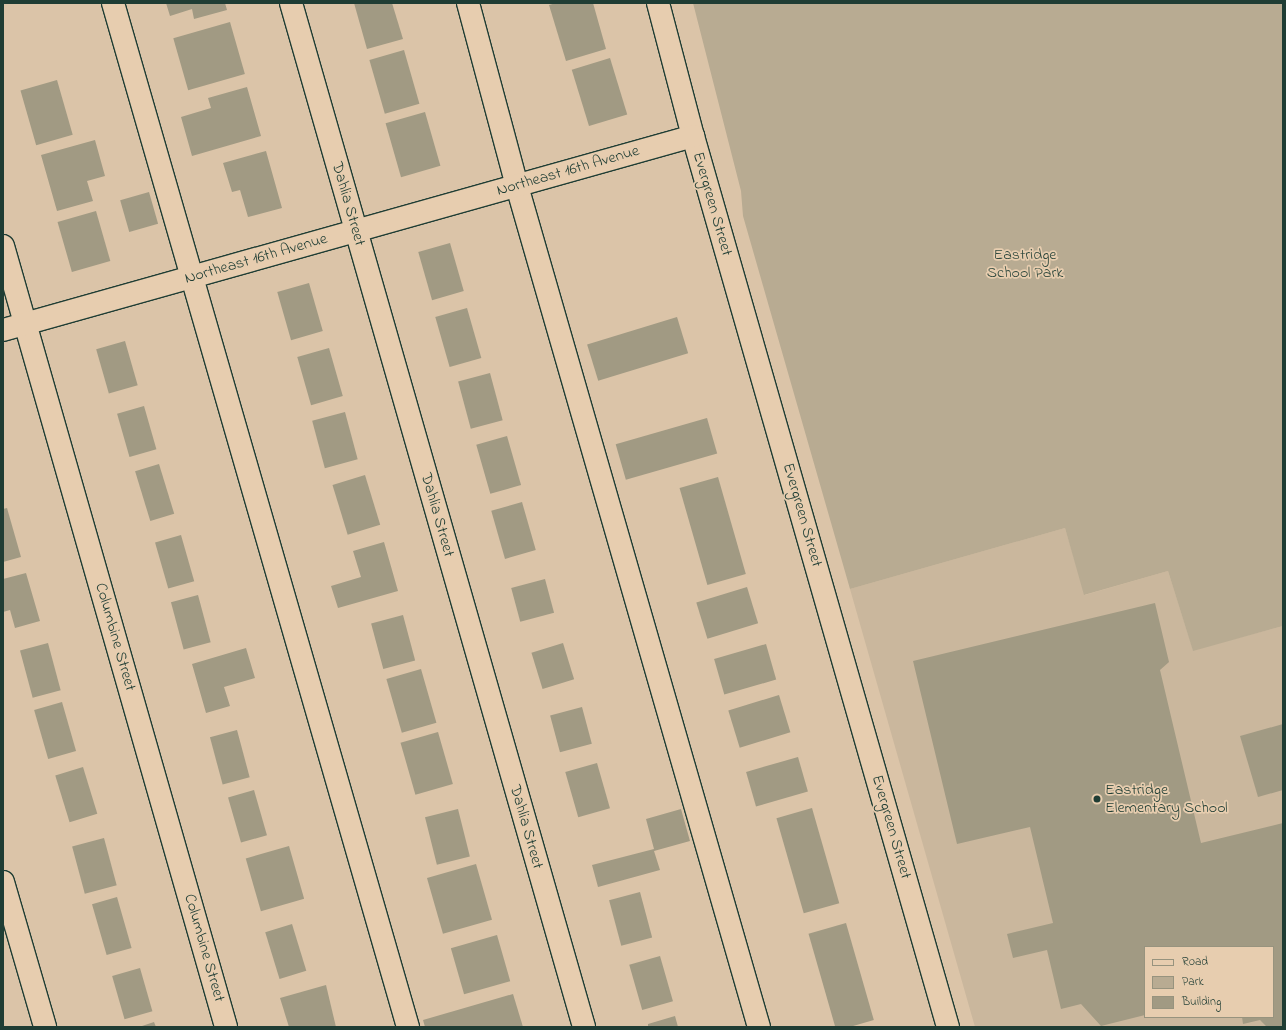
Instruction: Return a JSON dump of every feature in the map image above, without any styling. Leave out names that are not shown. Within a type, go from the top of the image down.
[{"type":"street","points":[[113,3],[194,276],[408,1027]]},
{"type":"street","name":"Dahlia Street","points":[[291,3],[584,1027]]},
{"type":"street","points":[[468,3],[517,186],[759,1027]]},
{"type":"street","name":"Evergreen Street","points":[[658,3],[693,136],[948,1027]]},
{"type":"street","name":"Northeast 16th Avenue","points":[[3,330],[693,136]]},
{"type":"street","name":"Columbine Street","points":[[3,246],[226,1027]]},
{"type":"street","points":[[3,882],[45,1027]]},
{"type":"shaded area","name":"Eastridge Elementary School","points":[[1065,528],[1085,595],[1168,571],[1193,650],[1283,626],[1283,1027],[975,1027],[850,589]]},
{"type":"green space","name":"Eastridge School Park","points":[[693,3],[1283,3],[1283,626],[1193,651],[1168,571],[1084,595],[1065,528],[850,589],[743,216],[741,191]]},
{"type":"building","points":[[166,3],[225,3],[227,10],[194,19],[192,9],[170,16]]},
{"type":"building","points":[[354,3],[392,3],[403,39],[367,49]]},
{"type":"building","points":[[556,3],[593,3],[606,49],[566,61],[549,5]]},
{"type":"building","points":[[230,22],[245,74],[188,90],[173,38]]},
{"type":"building","points":[[404,50],[419,104],[385,114],[369,60]]},
{"type":"building","points":[[610,58],[627,114],[589,126],[572,70]]},
{"type":"building","points":[[57,80],[73,135],[36,145],[20,90]]},
{"type":"building","points":[[247,87],[261,136],[192,156],[181,117],[211,108],[208,98]]},
{"type":"building","points":[[425,112],[440,166],[401,177],[386,123]]},
{"type":"building","points":[[95,140],[105,176],[87,181],[93,201],[57,211],[41,155]]},
{"type":"building","points":[[266,151],[282,208],[248,217],[240,190],[232,192],[223,163]]},
{"type":"building","points":[[149,192],[158,224],[129,232],[120,200]]},
{"type":"building","points":[[96,211],[110,261],[72,272],[58,222]]},
{"type":"building","points":[[450,243],[464,291],[432,300],[418,252]]},
{"type":"building","points":[[309,283],[323,331],[291,340],[277,292]]},
{"type":"building","points":[[467,308],[481,358],[450,367],[435,317]]},
{"type":"building","points":[[677,317],[688,353],[598,381],[587,344]]},
{"type":"building","points":[[125,341],[138,385],[109,393],[96,349]]},
{"type":"building","points":[[329,348],[343,396],[311,405],[297,357]]},
{"type":"building","points":[[490,373],[503,420],[471,429],[458,382]]},
{"type":"building","points":[[144,406],[156,449],[129,457],[117,414]]},
{"type":"building","points":[[345,412],[358,459],[325,468],[312,421]]},
{"type":"building","points":[[707,418],[717,454],[626,480],[616,444]]},
{"type":"building","points":[[507,436],[521,485],[490,494],[476,445]]},
{"type":"building","points":[[159,464],[174,514],[150,521],[135,471]]},
{"type":"building","points":[[365,475],[380,525],[348,535],[332,485]]},
{"type":"building","points":[[718,477],[746,574],[707,585],[680,488]]},
{"type":"building","points":[[522,502],[536,550],[505,559],[491,511]]},
{"type":"building","points":[[7,508],[21,557],[3,562],[3,509]]},
{"type":"building","points":[[181,535],[194,581],[168,589],[155,542]]},
{"type":"building","points":[[384,542],[398,591],[338,608],[331,586],[361,577],[353,551]]},
{"type":"building","points":[[26,573],[40,621],[15,628],[10,610],[3,612],[3,579]]},
{"type":"building","points":[[545,579],[554,613],[520,622],[511,588]]},
{"type":"building","points":[[747,587],[758,623],[707,639],[696,602]]},
{"type":"building","points":[[198,595],[211,642],[184,650],[171,602]]},
{"type":"building","points":[[1155,603],[1169,662],[1160,670],[1201,843],[1283,823],[1283,1026],[1267,1027],[1260,1020],[1243,1024],[1242,1018],[1274,1018],[1274,946],[1144,946],[1144,1015],[1101,1026],[1081,1004],[1061,1009],[1047,950],[1013,958],[1007,934],[1053,923],[1030,827],[957,844],[913,661]]},
{"type":"building","points":[[403,615],[415,660],[383,669],[371,624]]},
{"type":"building","points":[[48,643],[61,690],[33,698],[20,651]]},
{"type":"building","points":[[563,643],[574,679],[543,689],[531,653]]},
{"type":"building","points":[[766,644],[776,680],[724,694],[714,659]]},
{"type":"building","points":[[246,648],[255,678],[224,687],[230,706],[206,713],[192,664]]},
{"type":"building","points":[[421,669],[436,723],[402,733],[386,679]]},
{"type":"building","points":[[779,695],[790,732],[740,748],[728,710]]},
{"type":"building","points":[[62,702],[76,751],[48,759],[34,710]]},
{"type":"building","points":[[582,707],[592,744],[560,752],[550,716]]},
{"type":"building","points":[[1283,724],[1283,790],[1258,797],[1240,736]]},
{"type":"building","points":[[237,730],[250,777],[223,785],[210,737]]},
{"type":"building","points":[[438,732],[453,784],[415,795],[401,743]]},
{"type":"building","points":[[798,757],[808,792],[756,806],[746,772]]},
{"type":"building","points":[[597,763],[610,808],[578,817],[565,772]]},
{"type":"building","points":[[83,767],[97,814],[70,822],[55,775]]},
{"type":"building","points":[[254,790],[267,835],[241,843],[228,797]]},
{"type":"building","points":[[812,808],[839,903],[804,913],[776,818]]},
{"type":"building","points":[[458,809],[470,857],[437,865],[425,817]]},
{"type":"building","points":[[681,809],[690,841],[654,851],[660,870],[598,887],[592,865],[654,849],[646,819]]},
{"type":"building","points":[[104,838],[117,885],[85,894],[72,847]]},
{"type":"building","points":[[289,846],[304,899],[261,911],[246,858]]},
{"type":"building","points":[[476,864],[492,920],[443,934],[427,878]]},
{"type":"building","points":[[640,892],[652,937],[621,946],[609,900]]},
{"type":"building","points":[[117,897],[132,948],[107,955],[92,904]]},
{"type":"building","points":[[846,923],[874,1020],[850,1027],[835,1027],[809,934]]},
{"type":"building","points":[[292,924],[306,971],[280,979],[265,932]]},
{"type":"building","points":[[497,935],[510,981],[464,994],[451,948]]},
{"type":"building","points":[[660,956],[673,1001],[642,1010],[629,965]]},
{"type":"building","points":[[140,968],[152,1011],[125,1019],[112,976]]},
{"type":"building","points":[[326,985],[336,1027],[289,1027],[280,998]]},
{"type":"building","points":[[513,994],[523,1027],[425,1027],[423,1020]]},
{"type":"building","points":[[675,1016],[678,1027],[648,1027],[648,1024]]},
{"type":"building","points":[[154,1022],[156,1027],[139,1027]]},
{"type":"place","name":"Eastridge Elementary School","points":[[1097,799]]}]
